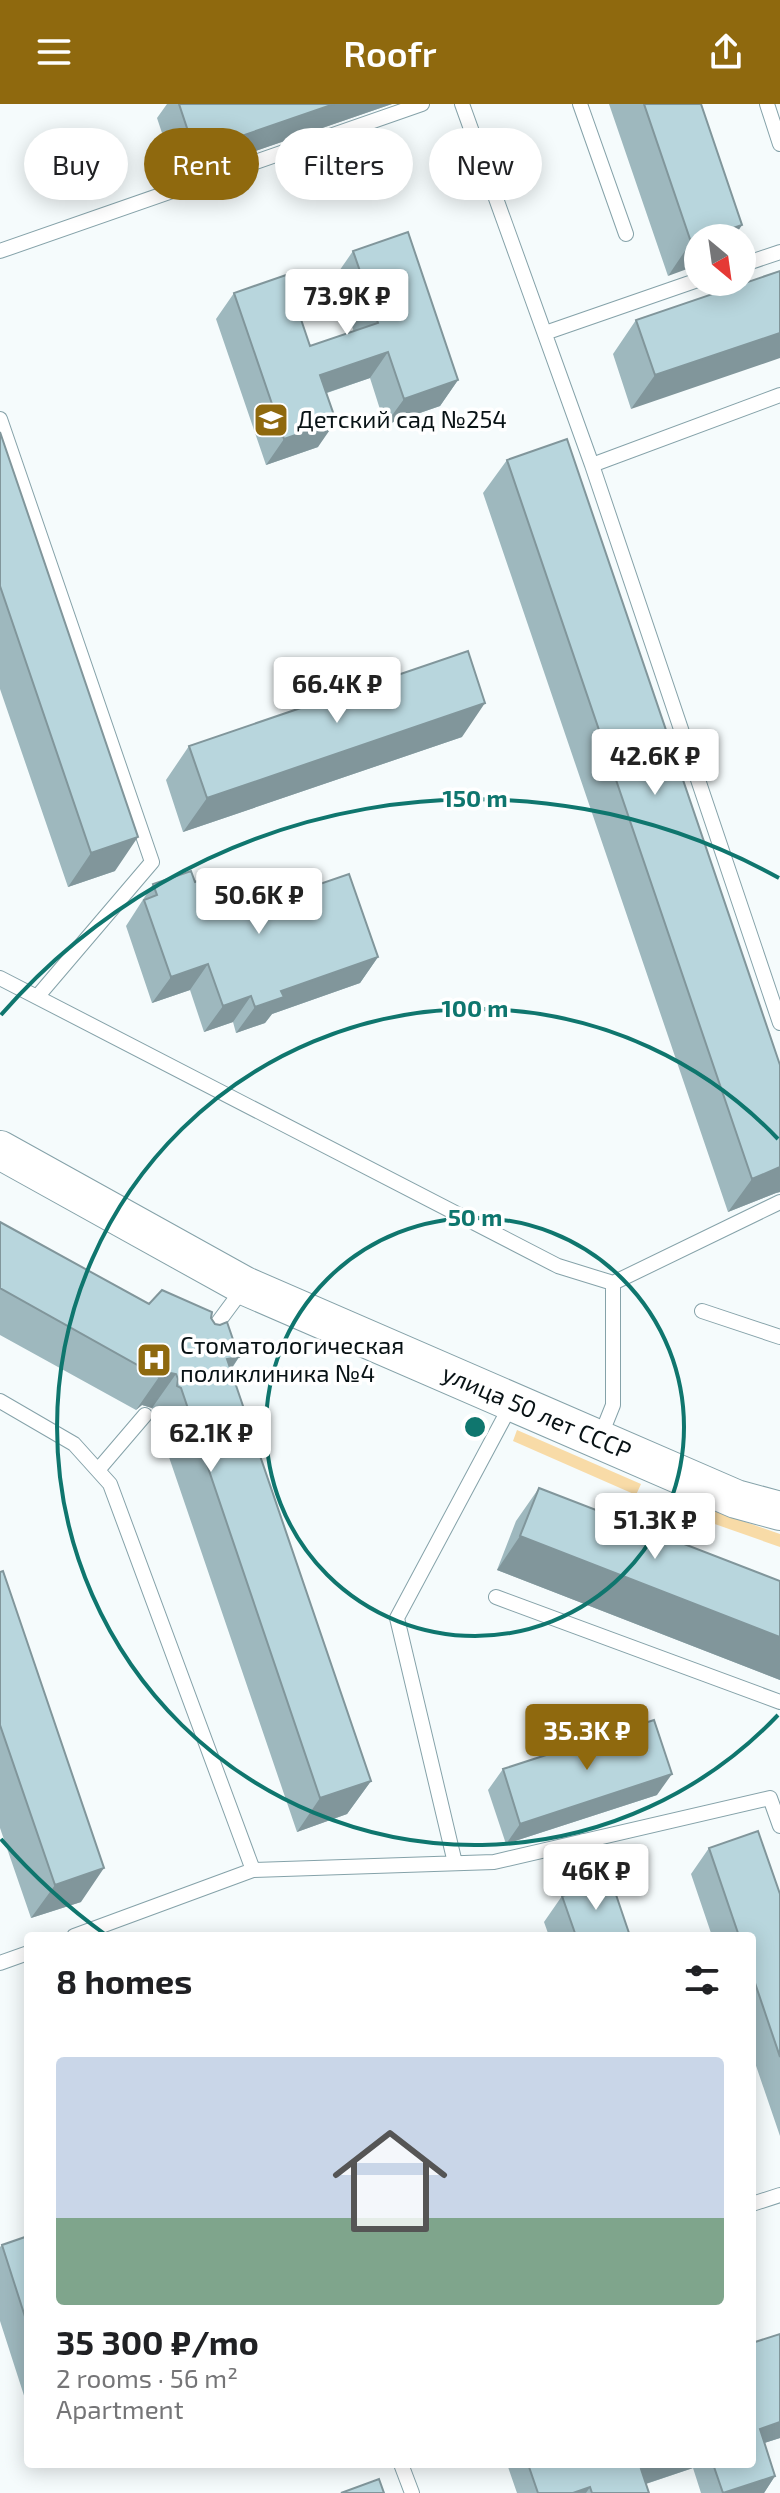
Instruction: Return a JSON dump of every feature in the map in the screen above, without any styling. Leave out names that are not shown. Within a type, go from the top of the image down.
[{"type":"main road","name":"улица 50 лет СССР","points":[[0,1150],[245,1286],[736,1499],[780,1511]]},
{"type":"lane","points":[[0,251],[422,104]]},
{"type":"lane","points":[[462,104],[592,465],[780,1023]]},
{"type":"lane","points":[[580,104],[626,234]]},
{"type":"lane","points":[[767,104],[780,144]]},
{"type":"lane","points":[[756,260],[780,252]]},
{"type":"lane","points":[[545,333],[684,285]]},
{"type":"lane","points":[[592,465],[780,395]]},
{"type":"lane","points":[[0,419],[152,862],[37,997]]},
{"type":"lane","points":[[0,978],[558,1266],[613,1283],[780,1202]]},
{"type":"lane","points":[[599,1440],[613,1405],[613,1283]]},
{"type":"lane","points":[[197,1349],[245,1286]]},
{"type":"lane","points":[[702,1311],[780,1337]]},
{"type":"lane","points":[[0,1401],[74,1444],[110,1484],[253,1870]]},
{"type":"lane","points":[[455,1863],[397,1618],[513,1402]]},
{"type":"lane","points":[[98,1470],[145,1415]]},
{"type":"lane","points":[[496,1597],[780,1702]]},
{"type":"lane","points":[[85,1932],[253,1870],[494,1862],[770,1798],[780,1826]]},
{"type":"lane","points":[[583,1841],[617,1932]]},
{"type":"lane","points":[[0,1963],[24,1954]]},
{"type":"lane","points":[[756,2203],[780,2195]]},
{"type":"lane","points":[[403,2468],[412,2493]]},
{"type":"shaded area","points":[[517,1430],[641,1484],[636,1495],[513,1441]]},
{"type":"shaded area","points":[[680,1499],[780,1534],[780,1547],[675,1510]]},
{"type":"building","points":[[179,104],[334,104],[259,130],[187,128]]},
{"type":"building","points":[[644,104],[701,104],[742,224],[685,224]]},
{"type":"building","points":[[408,232],[458,380],[404,399],[388,352],[320,375],[336,421],[284,439],[234,293],[286,275],[310,346],[378,323],[353,251]]},
{"type":"building","points":[[780,271],[780,333],[655,375],[636,320],[707,296],[756,296],[756,279]]},
{"type":"building","points":[[0,432],[138,837],[91,853],[0,586]]},
{"type":"building","points":[[567,439],[780,1065],[780,1167],[752,1179],[507,460]]},
{"type":"building","points":[[468,651],[485,703],[207,798],[189,746]]},
{"type":"building","points":[[191,871],[195,882],[219,874],[232,914],[349,874],[378,957],[281,991],[284,997],[255,1007],[251,996],[223,1006],[208,964],[171,977],[144,900],[157,895],[153,884]]},
{"type":"building","points":[[0,1222],[149,1304],[162,1290],[212,1312],[211,1318],[215,1324],[227,1322],[239,1357],[227,1359],[371,1781],[320,1798],[181,1388],[177,1386],[176,1374],[166,1372],[159,1377],[0,1288]]},
{"type":"building","points":[[539,1488],[780,1581],[780,1637],[520,1536]]},
{"type":"building","points":[[3,1571],[104,1868],[55,1885],[0,1725],[0,1572]]},
{"type":"building","points":[[654,1720],[672,1774],[520,1824],[503,1769]]},
{"type":"building","points":[[758,1831],[780,1894],[780,2057],[756,1986],[756,1932],[738,1932],[709,1848]]},
{"type":"building","points":[[611,1880],[629,1932],[575,1932],[562,1896]]},
{"type":"building","points":[[24,2237],[24,2314],[2,2245]]},
{"type":"building","points":[[780,2334],[780,2422],[760,2429],[775,2476],[723,2493],[714,2468],[756,2468],[756,2342]]},
{"type":"building","points":[[529,2468],[644,2468],[641,2469],[649,2493],[592,2493],[590,2487],[573,2493],[538,2493]]},
{"type":"building","points":[[379,2479],[384,2493],[341,2493]]},
{"type":"place","name":"Детский сад №254","points":[[271,420]]},
{"type":"place","name":"Стоматологическая поликлиника №4","points":[[154,1360]]}]
